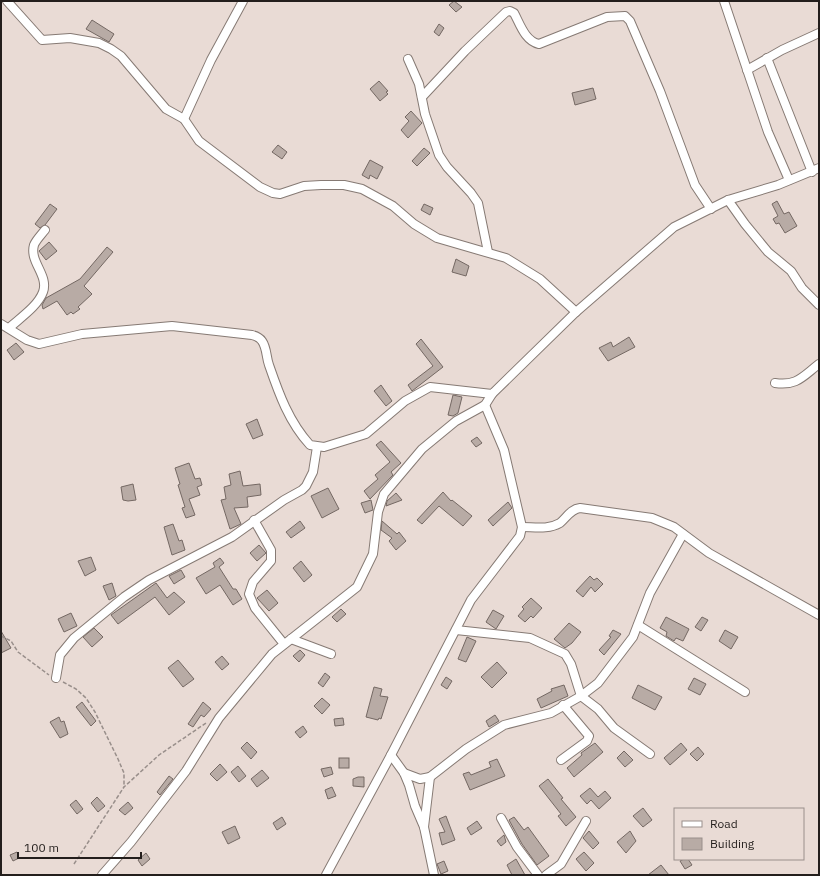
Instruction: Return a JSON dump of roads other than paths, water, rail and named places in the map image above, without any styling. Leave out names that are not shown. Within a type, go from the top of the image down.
[{"type":"street","points":[[7,1],[42,40],[70,38],[99,44],[111,49],[121,56],[166,109],[184,119],[199,141],[260,187],[273,193],[280,194],[304,186],[344,185],[362,189],[393,206],[427,233],[437,238],[506,258],[540,279],[576,312]]},
{"type":"street","points":[[184,119],[211,60],[243,1]]},
{"type":"street","points":[[724,1],[768,132],[789,180]]},
{"type":"street","points":[[422,97],[465,51],[506,12],[510,11],[514,13],[528,39],[532,43],[539,44],[607,17],[625,16],[630,20],[660,91],[695,185],[712,209]]},
{"type":"street","points":[[747,70],[767,58],[819,33]]},
{"type":"street","points":[[102,875],[131,842],[186,771],[219,718],[272,654],[357,586],[373,554],[378,512],[384,494],[422,449],[440,432],[456,421],[485,405],[492,394],[576,312],[674,227],[728,200],[772,187],[816,170],[767,58]]},
{"type":"street","points":[[408,59],[419,84],[425,114],[439,155],[447,167],[472,193],[478,204],[488,252]]},
{"type":"street","points":[[728,200],[768,252],[791,271],[802,288],[819,305]]},
{"type":"street","points":[[9,328],[39,300],[43,293],[44,278],[33,251],[34,244],[45,230]]},
{"type":"street","points":[[1,324],[27,340],[39,344],[82,334],[172,326],[252,334],[262,340],[266,348],[268,362],[279,394],[296,428],[310,445],[317,447],[324,447],[366,434],[405,401],[430,387],[492,394]]},
{"type":"street","points":[[775,383],[787,385],[796,383],[819,364]]},
{"type":"street","points":[[326,875],[391,755],[471,600],[520,536],[522,527],[504,450],[485,405]]},
{"type":"street","points":[[56,678],[60,655],[74,638],[93,621],[150,580],[232,537],[254,520],[306,486],[313,472],[317,447]]},
{"type":"street","points":[[522,527],[547,528],[559,523],[575,509],[580,508],[652,518],[674,527],[709,553],[819,615]]},
{"type":"street","points":[[254,520],[271,550],[271,561],[253,582],[249,594],[255,608],[288,641],[331,654]]},
{"type":"street","points":[[404,773],[420,779],[430,777],[466,748],[504,725],[551,713],[581,696],[598,683],[633,637],[650,593],[683,534]]},
{"type":"street","points":[[638,625],[745,692]]},
{"type":"street","points":[[456,630],[530,638],[565,654],[571,664],[581,696],[598,709],[614,728],[650,754]]},
{"type":"street","points":[[561,760],[587,741],[589,736],[563,705]]},
{"type":"street","points":[[391,755],[404,773],[424,827],[434,875]]},
{"type":"street","points":[[424,827],[430,777]]},
{"type":"street","points":[[501,818],[517,847],[538,875]]},
{"type":"street","points":[[546,875],[561,864],[586,822]]}]
